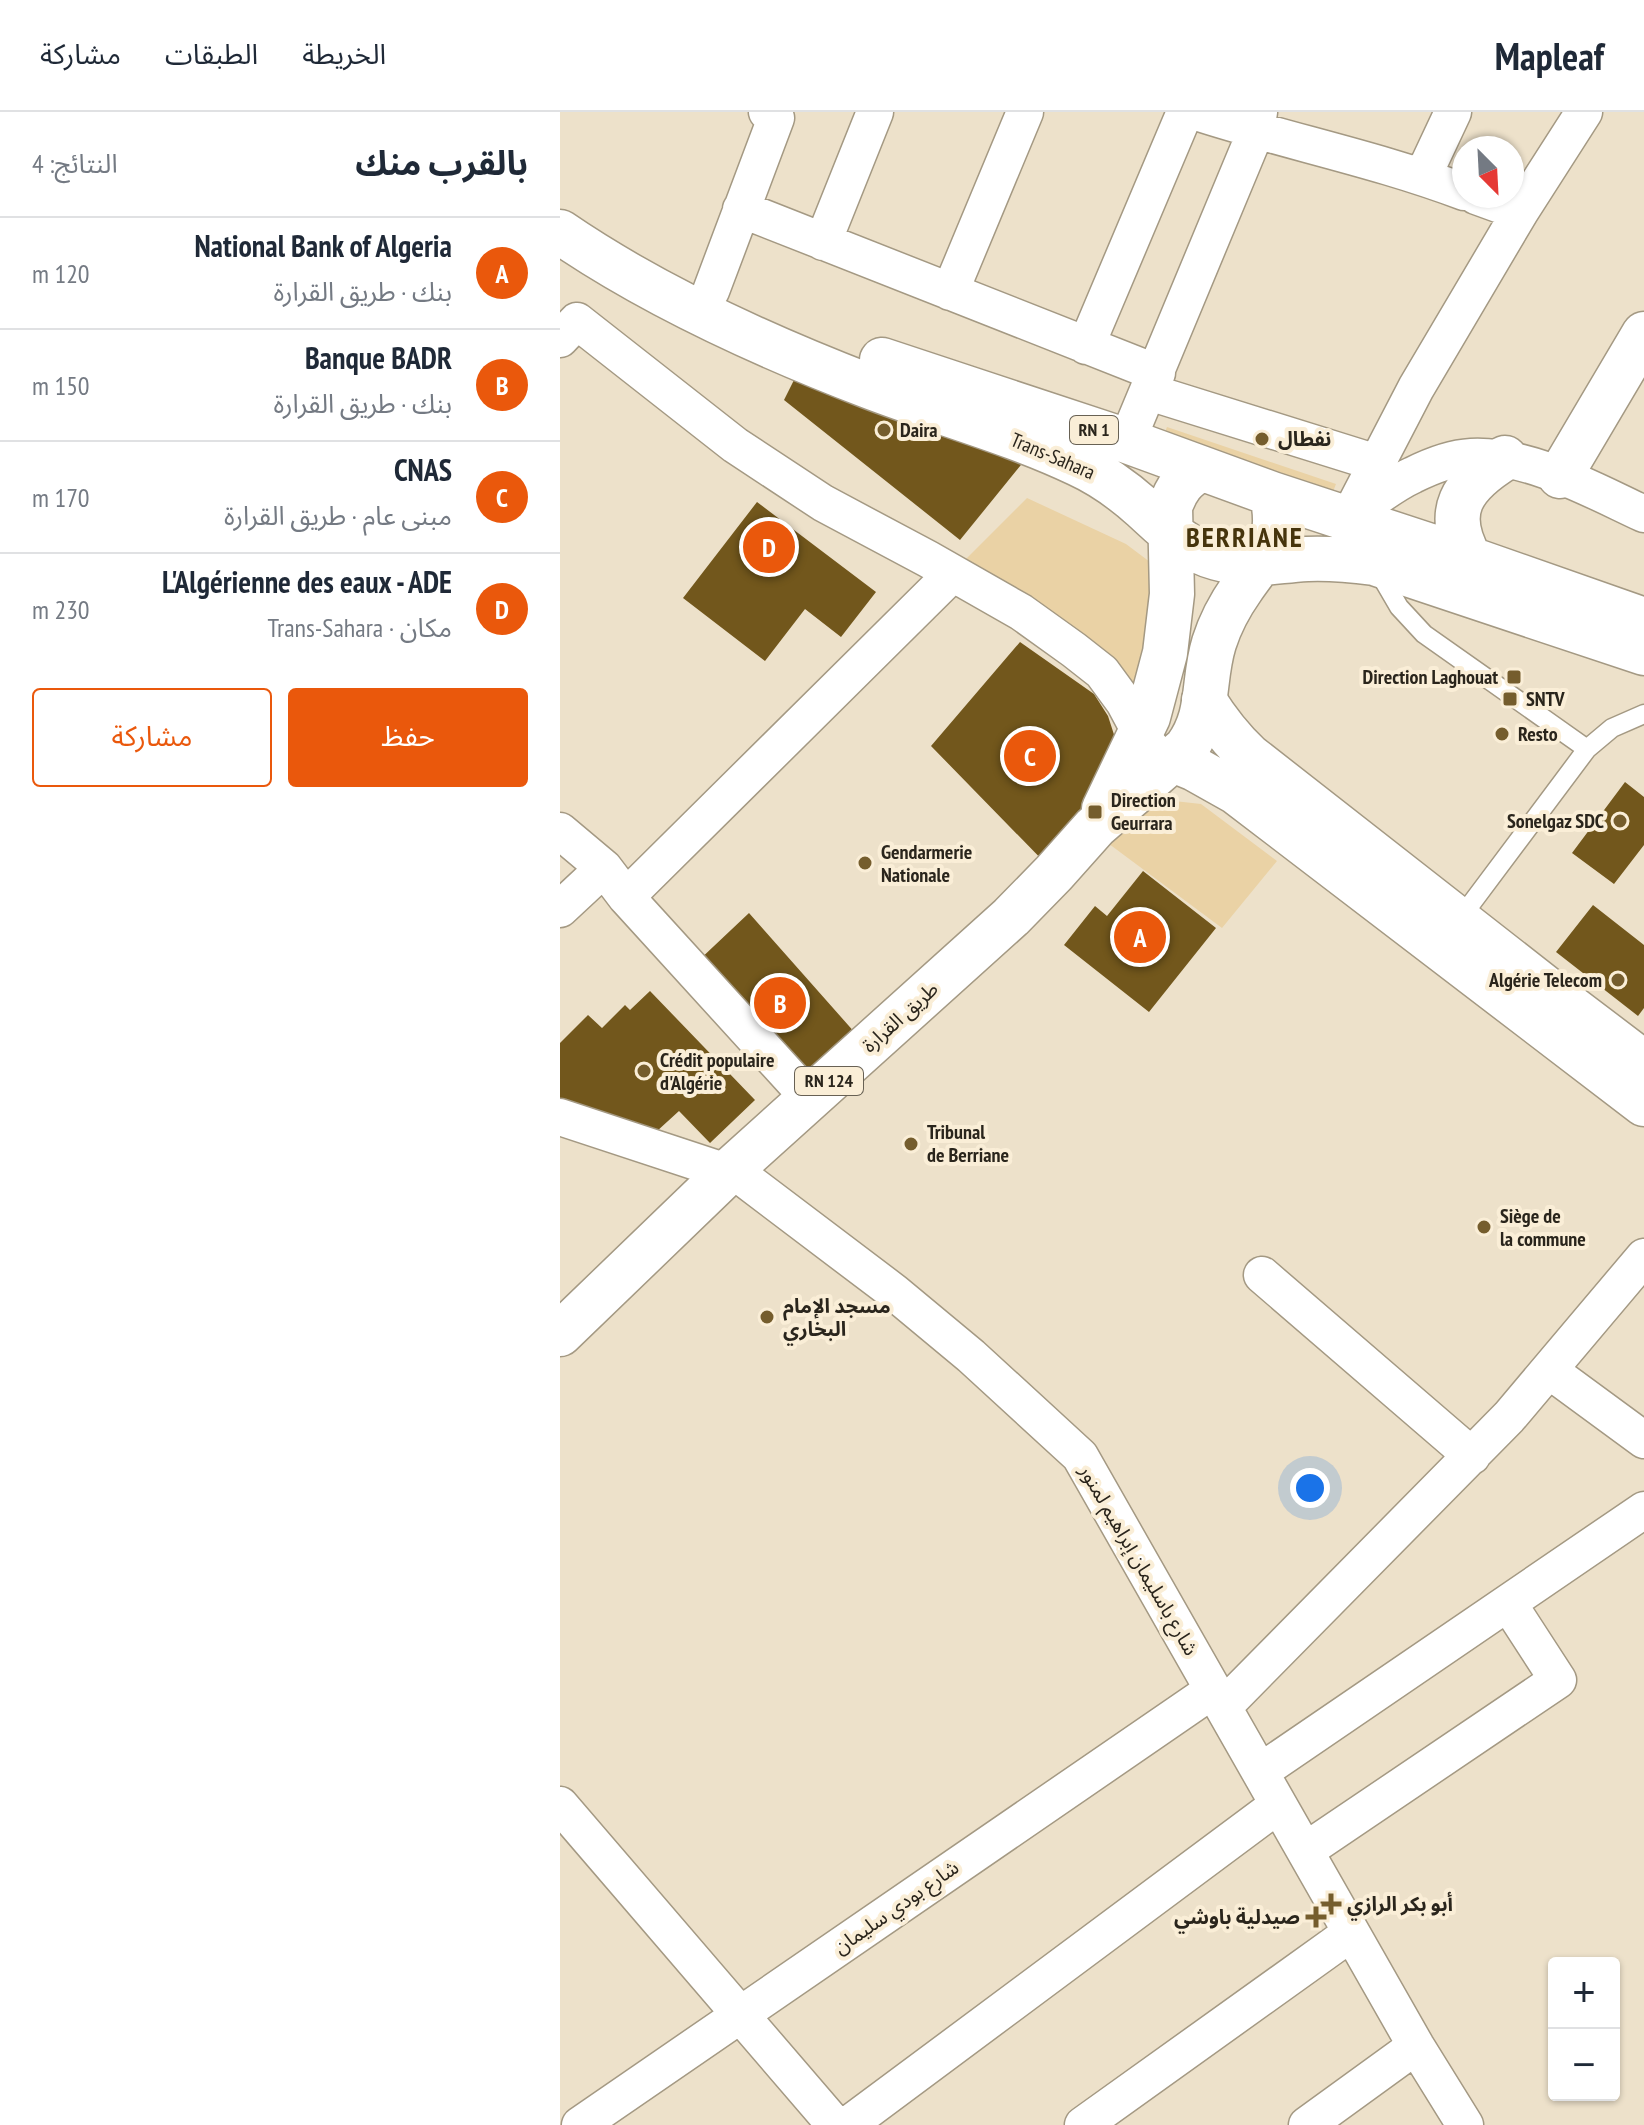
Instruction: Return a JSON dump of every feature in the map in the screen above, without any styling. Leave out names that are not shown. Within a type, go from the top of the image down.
[{"type":"main road","name":"Trans-Sahara","points":[[560,203],[711,291],[879,359],[1127,441],[1272,494],[1644,620]]},
{"type":"main road","name":"Trans-Sahara","points":[[560,232],[650,286],[788,353],[1081,465],[1112,483],[1170,534],[1213,557],[1260,565],[1339,558],[1374,563],[1644,653]]},
{"type":"main road","points":[[1560,476],[1644,334]]},
{"type":"main road","points":[[1470,559],[1461,542],[1457,522],[1460,502],[1470,484],[1505,458]]},
{"type":"main road","name":"RN 124","points":[[1201,469],[1181,484],[1170,507],[1170,624],[1158,682],[1157,747],[1186,748],[1196,734],[1202,717],[1207,670],[1220,628],[1242,588],[1268,552],[1273,538],[1275,509],[1272,494]]},
{"type":"main road","points":[[1204,700],[1231,739],[1387,886],[1547,1010],[1644,1063]]},
{"type":"main road","points":[[1157,747],[1387,886],[1459,920],[1644,1104]]},
{"type":"main road","name":"طريق القرارة","points":[[560,1334],[728,1172],[1011,917],[1095,827],[1157,747]]},
{"type":"street","points":[[711,291],[776,118],[767,112]]},
{"type":"street","points":[[823,242],[875,112]]},
{"type":"street","points":[[950,292],[1025,112]]},
{"type":"street","points":[[1086,346],[1185,112]]},
{"type":"street","points":[[1196,112],[1257,122],[1452,187]]},
{"type":"street","points":[[1423,176],[1453,112]]},
{"type":"street","points":[[1348,519],[1416,388],[1520,212],[1584,112]]},
{"type":"street","points":[[1127,441],[1257,122]]},
{"type":"street","points":[[1509,208],[1520,212]]},
{"type":"street","points":[[741,209],[1086,346],[1153,382],[1377,463]]},
{"type":"street","points":[[560,339],[577,321],[735,445],[823,503],[1021,612],[1102,672],[1157,747]]},
{"type":"street","points":[[1348,519],[1411,475],[1439,463],[1470,457],[1505,458],[1560,476],[1644,514]]},
{"type":"street","points":[[626,897],[952,574]]},
{"type":"street","points":[[1102,672],[1129,680],[1178,683],[1197,692],[1204,700]]},
{"type":"street","points":[[560,831],[604,868],[626,897],[810,1099]]},
{"type":"street","points":[[560,909],[604,868]]},
{"type":"street","name":"شارع باسليمان إبراهيم لمنور","points":[[560,1117],[742,1177],[894,1292],[971,1356],[1080,1456],[1416,2046],[1465,2125]]},
{"type":"street","name":"شارع بودي سليمان","points":[[580,2125],[740,2015],[1218,1698],[1472,1456],[1550,1371],[1644,1257]]},
{"type":"street","points":[[1262,1275],[1472,1456]]},
{"type":"street","points":[[1550,1371],[1644,1440]]},
{"type":"street","points":[[1260,1772],[1644,1510]]},
{"type":"street","points":[[1305,1851],[1558,1680],[1508,1603]]},
{"type":"street","points":[[560,1805],[835,2125]]},
{"type":"street","points":[[848,2125],[1278,1805]]},
{"type":"street","points":[[1083,2125],[1351,1933]]},
{"type":"street","points":[[1307,2125],[1416,2046]]},
{"type":"lane","points":[[1374,563],[1399,607],[1424,634],[1587,749]]},
{"type":"lane","points":[[1459,920],[1587,749],[1612,728],[1644,714]]},
{"type":"shaded area","points":[[1167,427],[1336,484],[1331,497],[1162,439]]},
{"type":"shaded area","points":[[1027,498],[1126,544],[1154,565],[1161,631],[1129,697],[951,574]]},
{"type":"shaded area","points":[[1165,800],[1201,804],[1277,861],[1222,928],[1097,835]]},
{"type":"building","name":"Daira","points":[[797,374],[1025,460],[960,540],[784,400]]},
{"type":"building","points":[[757,502],[876,592],[841,637],[805,609],[765,661],[683,598]]},
{"type":"building","points":[[1020,642],[1094,694],[1108,716],[1118,747],[1053,871],[931,746]]},
{"type":"building","name":"Sonelgaz SDC","points":[[1625,782],[1644,797],[1644,845],[1614,884],[1572,853]]},
{"type":"building","points":[[1143,871],[1216,928],[1149,1012],[1064,945],[1095,906],[1107,916]]},
{"type":"building","name":"Algérie Telecom","points":[[1593,905],[1644,945],[1644,1008],[1638,1016],[1556,952]]},
{"type":"building","points":[[749,913],[864,1043],[809,1091],[696,963]]},
{"type":"building","name":"Crédit populaire d'Algérie","points":[[650,991],[755,1100],[710,1143],[679,1111],[645,1142],[560,1103],[560,1043],[588,1015],[602,1028],[625,1005],[630,1010]]},
{"type":"place","name":"Daira","points":[[884,430]]},
{"type":"place","name":"نفطال","points":[[1262,439]]},
{"type":"place","name":"L'Algérienne des eaux - ADE","points":[[769,547]]},
{"type":"place","name":"Direction Laghouat","points":[[1514,677]]},
{"type":"place","name":"SNTV","points":[[1510,699]]},
{"type":"place","name":"Resto","points":[[1502,734]]},
{"type":"place","name":"CNAS","points":[[1030,756]]},
{"type":"place","name":"Direction Geurrara","points":[[1095,812]]},
{"type":"place","name":"Sonelgaz SDC","points":[[1620,821]]},
{"type":"place","name":"Gendarmerie Nationale","points":[[865,863]]},
{"type":"place","name":"National Bank of Algeria","points":[[1140,937]]},
{"type":"place","name":"Algérie Telecom","points":[[1618,980]]},
{"type":"place","name":"Banque BADR","points":[[780,1003]]},
{"type":"place","name":"Crédit populaire d'Algérie","points":[[644,1071]]},
{"type":"place","name":"Tribunal de Berriane","points":[[911,1144]]},
{"type":"place","name":"Siège de la commune","points":[[1484,1227]]},
{"type":"place","name":"مسجد الإمام البخاري","points":[[767,1317]]},
{"type":"place","name":"أبو بكر الرازي","points":[[1331,1904]]},
{"type":"place","name":"صيدلية باوشي","points":[[1316,1917]]},
{"type":"district","name":"BERRIANE","points":[[1245,537]]}]
